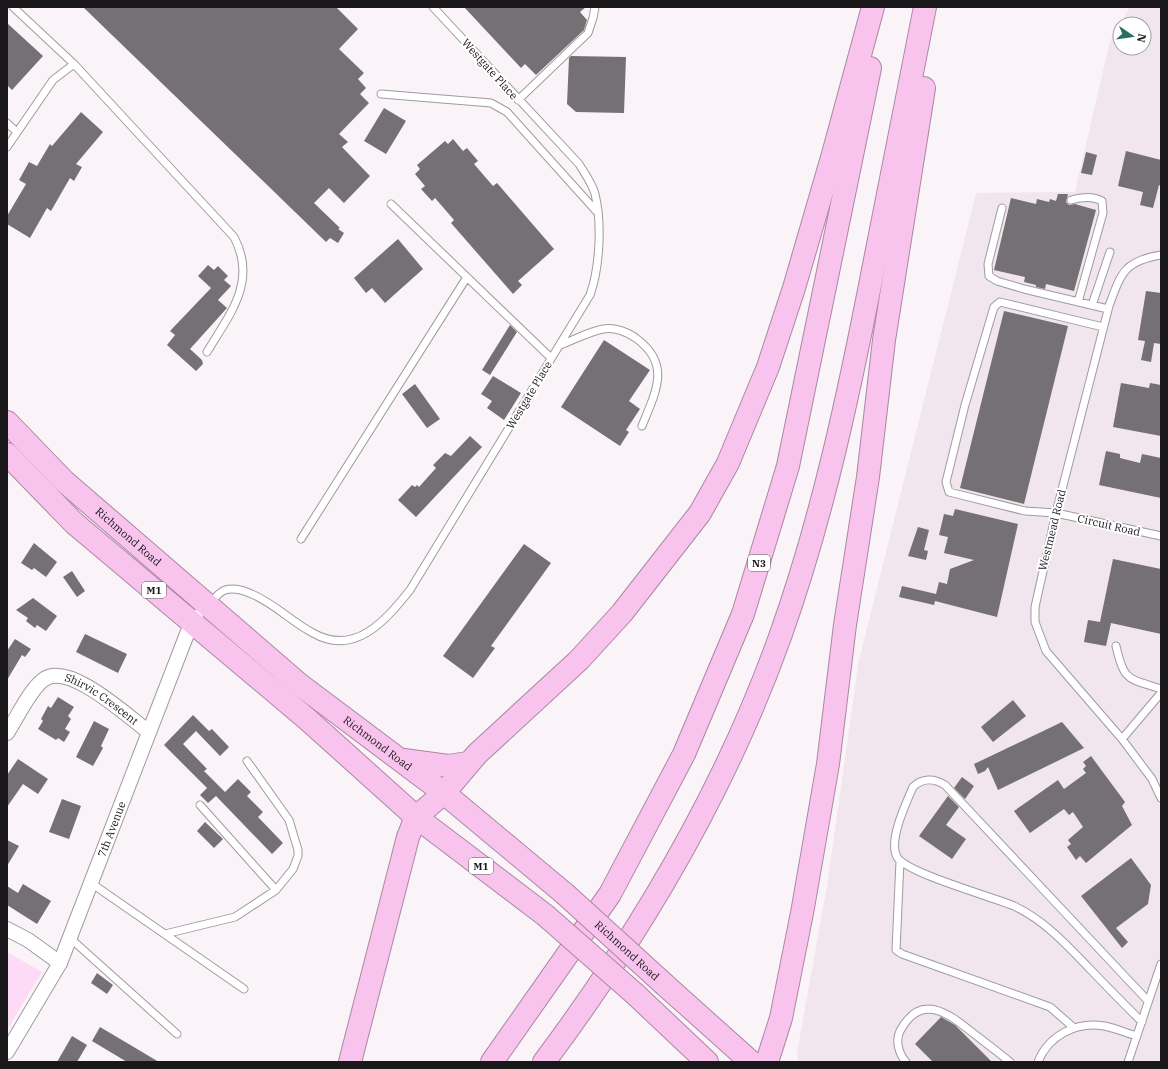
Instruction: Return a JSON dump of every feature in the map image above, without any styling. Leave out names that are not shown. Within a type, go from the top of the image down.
[{"type":"highway","points":[[350,1062],[408,837],[416,817],[444,792],[468,763],[550,688],[622,613],[700,513],[728,463],[768,367],[794,288],[833,154],[873,7]]},
{"type":"highway","name":"N3","points":[[492,1062],[610,894],[684,754],[743,614],[788,466],[863,106],[881,7]]},
{"type":"highway","points":[[544,1062],[636,930],[675,865],[719,782],[752,708],[780,636],[805,562],[828,483],[849,394],[925,7]]},
{"type":"highway","points":[[767,1062],[781,1018],[802,913],[828,764],[846,625],[868,477],[884,340],[924,84],[933,7]]},
{"type":"highway","name":"Richmond Road","points":[[7,422],[64,481],[299,684],[444,792],[565,894],[750,1062]]},
{"type":"highway","name":"M1","points":[[7,454],[74,523],[307,719],[416,817],[545,915],[636,994],[707,1062]]},
{"type":"highway","points":[[401,759],[448,766],[468,763]]},
{"type":"street","name":"7th Avenue","points":[[7,1052],[60,963],[192,622],[208,604]]},
{"type":"street","name":"Shirvic Crescent","points":[[7,733],[35,688],[43,680],[52,676],[63,676],[84,684],[149,732]]},
{"type":"street","points":[[7,929],[28,940],[60,963]]},
{"type":"lane","points":[[13,7],[74,64],[234,238],[240,249],[244,262],[241,289],[231,312],[207,352]]},
{"type":"lane","name":"Westgate Place","points":[[208,604],[224,590],[236,588],[249,592],[267,601],[313,633],[329,640],[342,641],[376,627],[394,610],[410,590],[590,295],[596,279],[598,257],[597,212],[594,192],[579,164],[433,7]]},
{"type":"lane","points":[[518,100],[588,33],[593,18],[594,7]]},
{"type":"lane","points":[[7,146],[53,80],[74,64]]},
{"type":"lane","points":[[381,94],[491,103],[500,107],[597,212]]},
{"type":"lane","points":[[7,123],[17,132]]},
{"type":"lane","points":[[1071,200],[1078,198],[1097,198],[1102,201],[1103,213],[1078,302]]},
{"type":"lane","points":[[391,204],[551,358]]},
{"type":"lane","points":[[1002,208],[988,264],[989,276],[997,281],[1024,289],[1108,309]]},
{"type":"lane","points":[[1092,305],[1110,252]]},
{"type":"lane","name":"Westmead Road","points":[[1161,254],[1146,257],[1131,263],[1117,283],[1108,309],[1038,587],[1035,622],[1046,651],[1122,739],[1152,779],[1161,798]]},
{"type":"lane","points":[[301,539],[467,277]]},
{"type":"lane","name":"Circuit Road","points":[[1103,327],[1000,302],[994,307],[963,413],[946,482],[949,492],[1025,510],[1056,513],[1161,536]]},
{"type":"lane","points":[[560,346],[598,330],[615,329],[632,335],[650,350],[658,366],[658,378],[653,398],[642,426]]},
{"type":"lane","points":[[1116,646],[1121,668],[1126,675],[1161,689]]},
{"type":"lane","points":[[1122,739],[1161,693]]},
{"type":"lane","points":[[165,934],[235,917],[276,890],[293,869],[298,856],[298,850],[289,820],[247,760]]},
{"type":"lane","points":[[1073,1027],[1050,1007],[899,952],[895,947],[900,861],[896,853],[896,838],[913,788],[919,782],[925,780],[942,783],[1148,1001]]},
{"type":"lane","points":[[200,805],[276,890]]},
{"type":"lane","points":[[900,861],[917,870],[1013,906],[1043,923],[1060,938],[1142,1022]]},
{"type":"lane","points":[[91,883],[244,989]]},
{"type":"lane","points":[[70,938],[177,1034]]},
{"type":"lane","points":[[1128,1062],[1161,964]]},
{"type":"lane","points":[[906,1062],[898,1046],[899,1033],[908,1018],[918,1011],[929,1008],[939,1010],[954,1018],[1010,1062]]},
{"type":"lane","points":[[1038,1062],[1041,1054],[1053,1039],[1073,1027],[1092,1025],[1104,1026],[1137,1036]]},
{"type":"shaded area","points":[[1130,7],[1161,7],[1161,1062],[798,1062],[797,1053],[827,886],[859,660],[976,193],[1075,192],[1110,41],[1112,38],[1112,56],[1152,56],[1152,16],[1125,16]]},
{"type":"shaded area","points":[[7,952],[42,972],[7,1030]]},
{"type":"building","points":[[83,7],[336,7],[358,29],[339,49],[364,73],[358,79],[366,88],[360,94],[369,103],[339,134],[348,142],[342,147],[370,176],[344,203],[329,188],[314,203],[340,228],[338,229],[344,233],[338,243],[330,238],[326,242]]},
{"type":"building","points":[[464,7],[586,7],[580,12],[587,20],[584,30],[536,75],[525,64],[521,68]]},
{"type":"building","points":[[7,23],[43,56],[12,90],[7,85]]},
{"type":"building","points":[[571,56],[626,57],[624,113],[576,112],[567,104],[569,58]]},
{"type":"building","points":[[384,108],[406,121],[386,154],[364,141]]},
{"type":"building","points":[[81,112],[103,132],[76,164],[82,167],[74,181],[70,178],[51,211],[47,208],[30,238],[7,224],[7,216],[26,184],[19,180],[29,162],[37,166],[50,144],[52,146]]},
{"type":"building","points":[[453,139],[463,151],[467,148],[478,161],[474,164],[493,186],[497,183],[554,249],[518,281],[522,285],[513,294],[451,223],[454,220],[435,198],[432,201],[421,189],[425,186],[415,174],[420,169],[417,165],[445,141],[448,144]]},
{"type":"building","points":[[1126,151],[1161,160],[1161,186],[1159,185],[1153,208],[1140,205],[1143,192],[1118,186]]},
{"type":"building","points":[[1086,152],[1097,155],[1092,175],[1081,173]]},
{"type":"building","points":[[1058,194],[1068,194],[1066,202],[1069,205],[1075,204],[1096,210],[1074,291],[1046,284],[1045,289],[1036,287],[1036,285],[1024,282],[1025,277],[994,270],[1011,198],[1036,204],[1037,199],[1049,202],[1050,199],[1056,201]]},
{"type":"building","points":[[398,239],[423,269],[385,303],[372,288],[366,293],[354,278]]},
{"type":"building","points":[[208,265],[214,270],[218,266],[228,276],[224,280],[231,286],[218,300],[227,308],[190,349],[202,360],[203,364],[196,371],[167,345],[175,335],[170,331],[211,288],[198,276]]},
{"type":"building","points":[[1146,291],[1161,293],[1161,344],[1154,343],[1151,362],[1141,360],[1145,341],[1138,340]]},
{"type":"building","points":[[1004,311],[1068,326],[1024,504],[960,488]]},
{"type":"building","points":[[510,325],[517,332],[490,375],[482,370]]},
{"type":"building","points":[[604,340],[650,370],[629,401],[640,409],[626,430],[629,432],[620,446],[561,407]]},
{"type":"building","points":[[493,376],[521,393],[504,420],[487,408],[492,401],[481,394]]},
{"type":"building","points":[[1121,383],[1149,388],[1150,383],[1161,385],[1161,436],[1113,427]]},
{"type":"building","points":[[415,384],[440,419],[427,428],[402,394]]},
{"type":"building","points":[[470,436],[482,447],[416,517],[398,500],[412,485],[415,487],[417,485],[419,487],[436,468],[433,465],[445,453],[451,456]]},
{"type":"building","points":[[1106,451],[1120,454],[1120,458],[1140,463],[1142,454],[1161,458],[1161,498],[1099,485]]},
{"type":"building","points":[[955,509],[1018,524],[997,617],[935,601],[934,605],[899,597],[902,586],[936,594],[939,582],[947,584],[950,569],[974,560],[944,553],[948,537],[939,535],[944,514],[953,516]]},
{"type":"building","points":[[918,527],[929,530],[924,550],[928,551],[926,560],[908,556]]},
{"type":"building","points":[[34,543],[57,562],[46,577],[34,568],[32,570],[21,563]]},
{"type":"building","points":[[524,544],[551,563],[491,646],[495,648],[473,678],[443,656]]},
{"type":"building","points":[[1113,559],[1161,569],[1161,634],[1111,623],[1106,646],[1084,642],[1088,620],[1100,622]]},
{"type":"building","points":[[72,571],[85,591],[77,597],[63,577]]},
{"type":"building","points":[[33,598],[57,616],[46,631],[37,625],[35,628],[26,621],[28,618],[16,610]]},
{"type":"building","points":[[85,634],[127,654],[118,673],[76,652]]},
{"type":"building","points":[[15,639],[31,649],[25,657],[22,655],[7,680],[7,651]]},
{"type":"building","points":[[58,697],[74,707],[68,716],[71,719],[65,729],[70,732],[64,742],[58,738],[56,740],[38,729],[43,721],[41,719],[48,706],[51,708]]},
{"type":"building","points":[[1013,700],[1026,716],[993,742],[981,727]]},
{"type":"building","points":[[193,715],[209,731],[212,729],[229,747],[220,756],[196,731],[183,744],[207,769],[204,771],[225,792],[238,779],[251,792],[247,796],[263,812],[258,817],[283,843],[272,854],[216,796],[208,803],[200,795],[207,788],[164,745]]},
{"type":"building","points":[[94,721],[109,729],[101,746],[103,748],[93,766],[76,757]]},
{"type":"building","points":[[1062,722],[1084,748],[998,790],[988,767],[985,771],[978,774],[974,764]]},
{"type":"building","points":[[1091,756],[1125,802],[1122,806],[1132,825],[1086,863],[1080,856],[1076,860],[1067,847],[1071,844],[1068,840],[1083,827],[1073,812],[1069,815],[1064,809],[1030,833],[1014,811],[1058,780],[1064,789],[1086,773],[1083,769],[1086,766],[1083,762]]},
{"type":"building","points":[[18,759],[48,779],[38,794],[23,784],[7,807],[7,775]]},
{"type":"building","points":[[962,777],[974,786],[965,799],[954,788]]},
{"type":"building","points":[[948,796],[959,807],[946,825],[966,839],[952,859],[919,836]]},
{"type":"building","points":[[62,799],[81,806],[69,839],[49,832]]},
{"type":"building","points":[[205,822],[223,839],[214,848],[197,831]]},
{"type":"building","points":[[7,840],[19,846],[7,866]]},
{"type":"building","points":[[1131,858],[1151,885],[1148,904],[1116,928],[1128,942],[1122,948],[1081,896]]},
{"type":"building","points":[[23,884],[51,901],[37,924],[7,905],[7,886],[18,893]]},
{"type":"building","points":[[97,973],[113,985],[107,994],[91,983]]},
{"type":"building","points":[[941,1017],[955,1025],[992,1062],[933,1062],[915,1044]]},
{"type":"building","points":[[100,1027],[159,1062],[127,1062],[92,1041]]},
{"type":"building","points":[[72,1036],[87,1045],[77,1062],[57,1062]]}]
